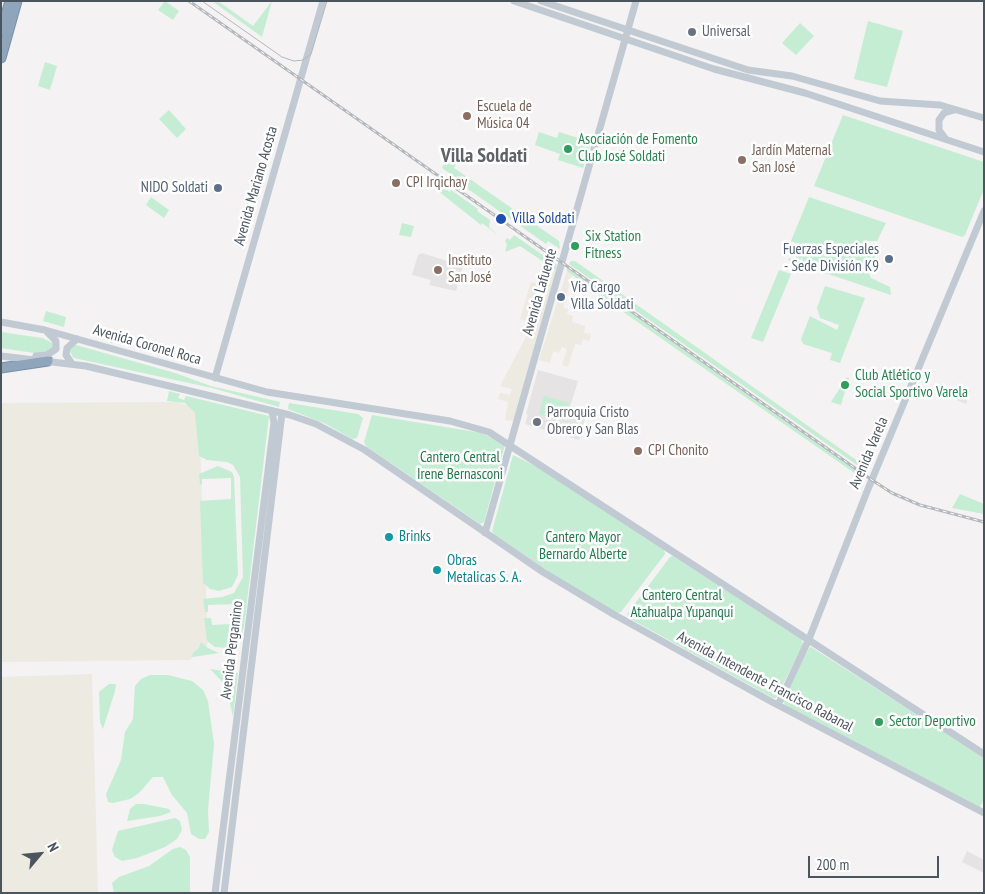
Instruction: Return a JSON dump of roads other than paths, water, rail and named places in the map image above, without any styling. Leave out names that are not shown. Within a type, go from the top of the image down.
[{"type":"highway","points":[[1,30],[10,1]]},
{"type":"highway","points":[[1,58],[18,1]]},
{"type":"highway","points":[[1,368],[48,361]]},
{"type":"main road","name":"Avenida Mariano Acosta","points":[[215,378],[323,1]]},
{"type":"main road","points":[[514,1],[722,71],[805,93],[984,152]]},
{"type":"main road","points":[[540,1],[748,70],[797,78],[880,101],[933,104],[984,118]]},
{"type":"main road","name":"Avenida Lafuente","points":[[485,533],[636,1]]},
{"type":"main road","points":[[949,140],[941,134],[940,120],[944,114],[957,110]]},
{"type":"main road","name":"Avenida Varela","points":[[778,705],[809,639],[868,489],[984,211]]},
{"type":"main road","name":"Avenida Coronel Roca","points":[[1,322],[45,330],[215,378],[285,395],[469,425],[489,432],[510,445]]},
{"type":"main road","points":[[1,352],[40,356],[51,354],[56,349],[56,341],[45,330]]},
{"type":"main road","points":[[72,364],[66,355],[67,348],[77,339]]},
{"type":"main road","points":[[1,356],[72,364],[282,413]]},
{"type":"main road","name":"Avenida Pergamino","points":[[215,893],[274,423],[272,411]]},
{"type":"main road","name":"Avenida Pergamino","points":[[224,893],[282,413]]},
{"type":"main road","name":"Avenida Intendente Francisco Rabanal","points":[[282,413],[316,424],[357,446],[572,590],[778,705],[984,813]]},
{"type":"main road","points":[[510,445],[984,754]]},
{"type":"tram line","points":[[202,1],[282,57],[294,61],[303,60],[311,54],[327,1]]},
{"type":"railway","points":[[189,1],[872,480],[892,493],[920,505],[984,522]]},
{"type":"place","name":"Universal","points":[[692,32]]},
{"type":"place","name":"Escuela de Música 04","points":[[467,116]]},
{"type":"place","name":"Asociación de Fomento Club José Soldati","points":[[568,149]]},
{"type":"place","name":"Jardín Maternal San José","points":[[742,160]]},
{"type":"place","name":"CPI Irqichay","points":[[396,183]]},
{"type":"place","name":"NIDO Soldati","points":[[218,188]]},
{"type":"place","name":"Villa Soldati","points":[[501,219]]},
{"type":"place","name":"Six Station Fitness","points":[[575,246]]},
{"type":"place","name":"Fuerzas Especiales - Sede División K9","points":[[889,259]]},
{"type":"place","name":"Instituto San José","points":[[438,270]]},
{"type":"place","name":"Via Cargo Villa Soldati","points":[[561,297]]},
{"type":"place","name":"Club Atlético y Social Sportivo Varela","points":[[845,385]]},
{"type":"place","name":"Parroquia Cristo Obrero y San Blas","points":[[537,422]]},
{"type":"place","name":"CPI Chonito","points":[[638,451]]},
{"type":"place","name":"Brinks","points":[[389,537]]},
{"type":"place","name":"Obras Metalicas S. A.","points":[[437,570]]},
{"type":"place","name":"Sector Deportivo","points":[[879,722]]},
{"type":"district","name":"Villa Soldati","points":[[484,156]]},
{"type":"park label","name":"Cantero Central Irene Bernasconi","points":[[460,466]]},
{"type":"park label","name":"Cantero Mayor Bernardo Alberte","points":[[583,546]]},
{"type":"park label","name":"Cantero Central Atahualpa Yupanqui","points":[[682,604]]}]
